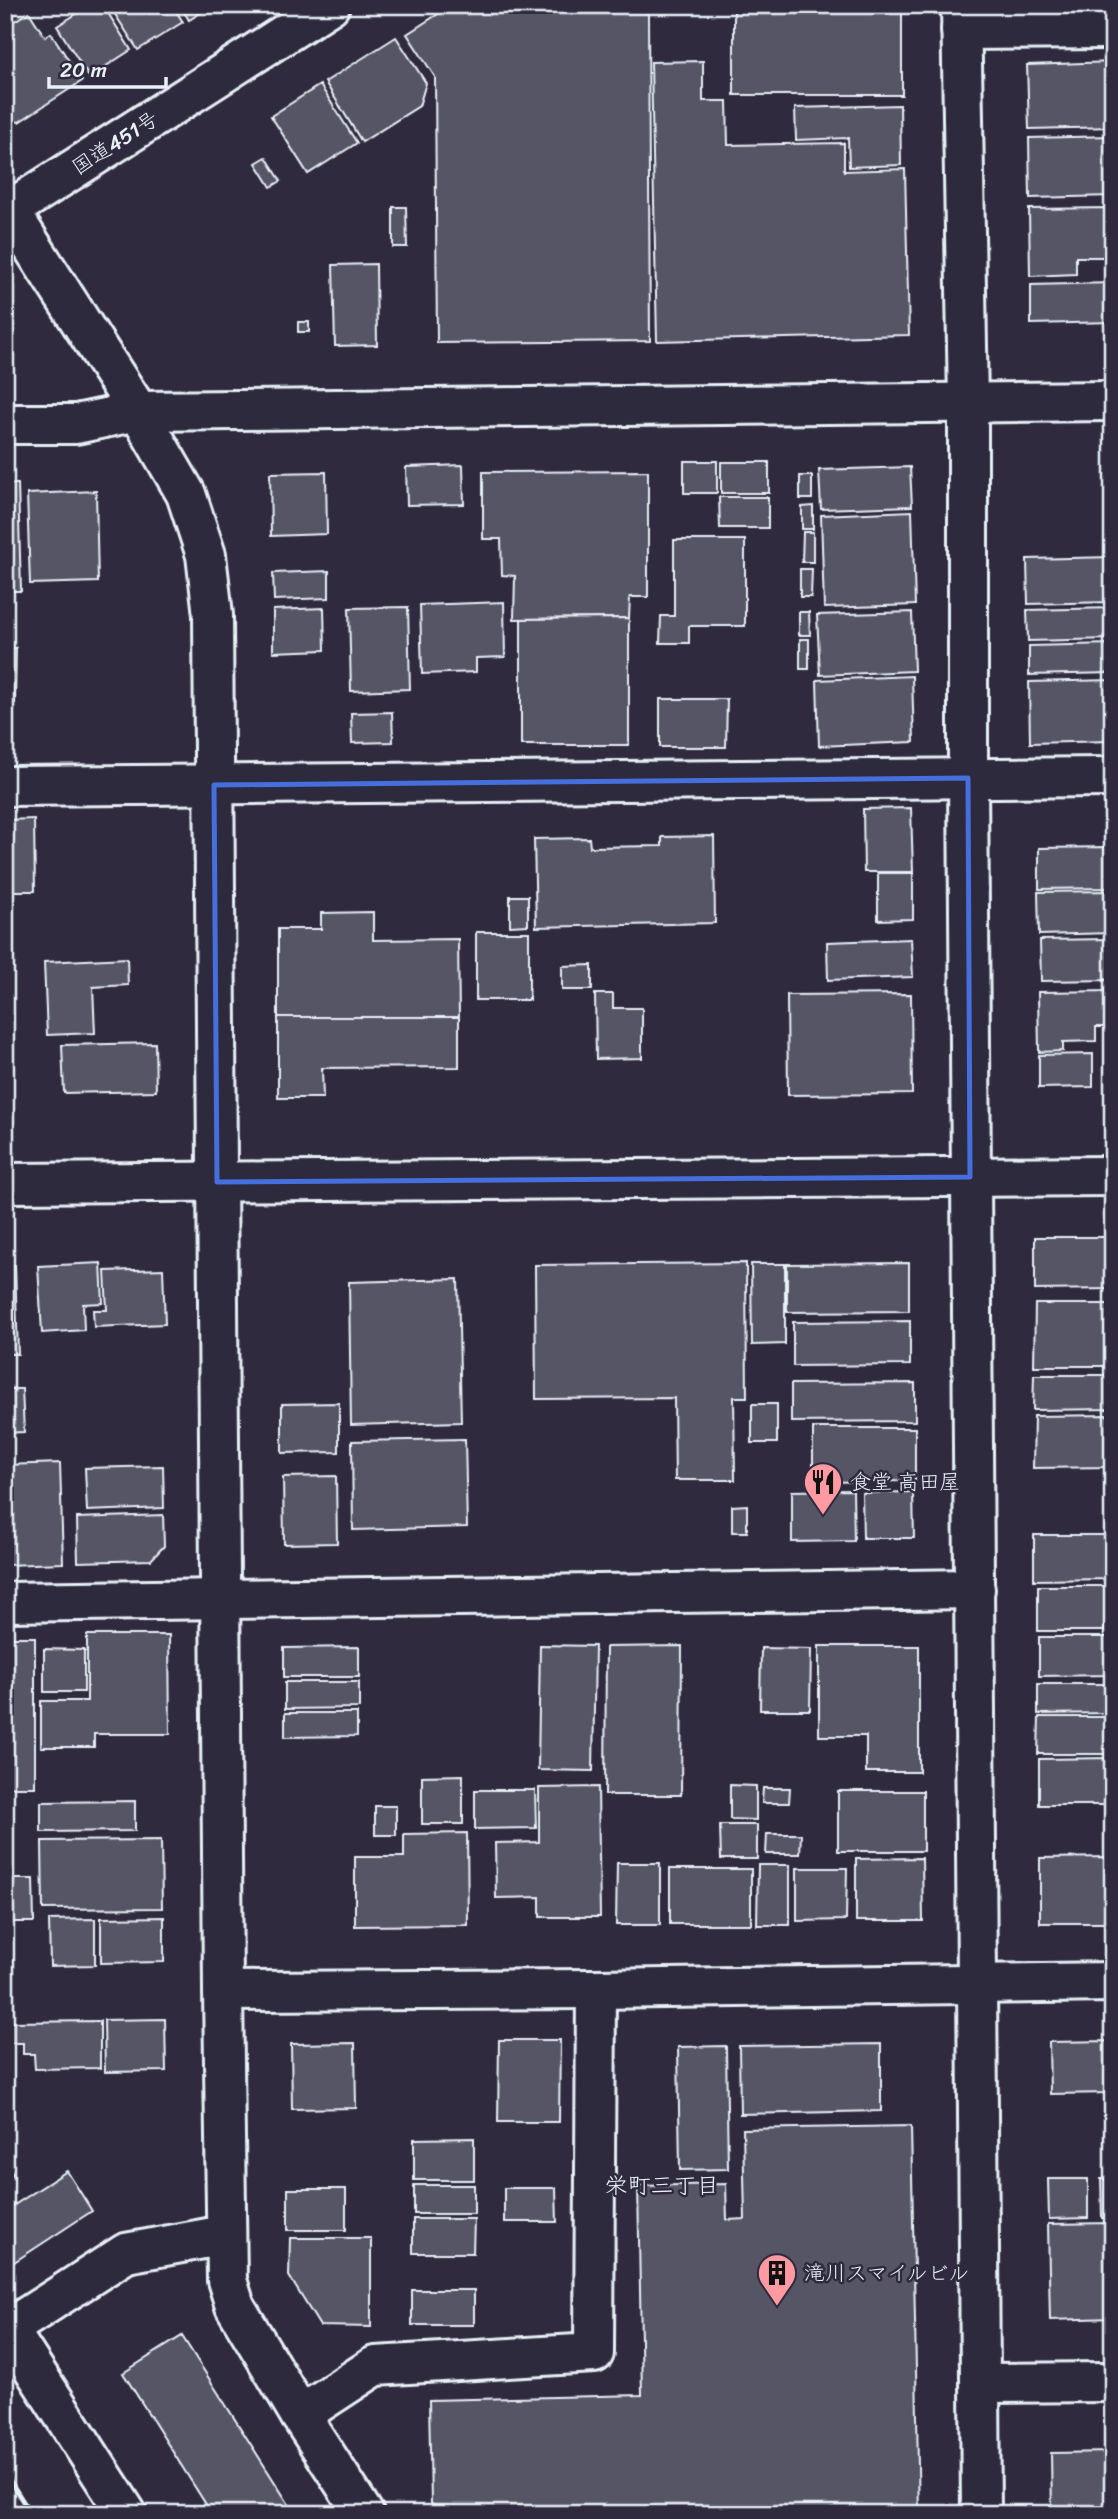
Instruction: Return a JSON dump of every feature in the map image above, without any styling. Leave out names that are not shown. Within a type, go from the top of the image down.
[{"type":"main road","name":"国道451号","points":[[7,209],[329,6]]},
{"type":"main road","points":[[981,2514],[970,1177],[968,402],[961,18],[1113,29]]},
{"type":"main road","points":[[7,209],[138,411],[186,494],[206,555],[213,615],[227,2280],[235,2306],[300,2415],[365,2514]]},
{"type":"main road","points":[[5,424],[76,424],[138,411],[1113,401]]},
{"type":"main road","points":[[5,786],[1113,777]]},
{"type":"main road","points":[[5,1183],[1113,1176]]},
{"type":"main road","points":[[5,1602],[975,1589]]},
{"type":"main road","points":[[223,1991],[1113,1982]]},
{"type":"main road","points":[[300,2415],[375,2367],[594,2353],[596,1989]]},
{"type":"main road","points":[[127,2514],[8,2329],[126,2253],[225,2235]]},
{"type":"main road","points":[[980,2383],[1113,2382]]},
{"type":"highlighted area","points":[[968,778],[970,1177],[217,1182],[214,785]]},
{"type":"building","points":[[91,5],[103,5],[131,50],[89,77],[57,26]]},
{"type":"building","points":[[109,5],[172,5],[183,22],[138,50]]},
{"type":"building","points":[[180,5],[213,5],[189,20]]},
{"type":"building","points":[[452,5],[642,5],[648,14],[650,341],[437,343],[435,77],[407,34]]},
{"type":"building","points":[[683,5],[699,5],[688,12]]},
{"type":"building","points":[[734,5],[902,5],[902,95],[734,95]]},
{"type":"building","points":[[29,12],[45,37],[51,33],[82,81],[19,122],[5,119],[5,27]]},
{"type":"building","points":[[396,37],[426,83],[419,106],[362,142],[325,82]]},
{"type":"building","points":[[703,61],[703,101],[727,101],[728,145],[844,143],[844,171],[905,169],[909,335],[657,341],[651,62]]},
{"type":"building","points":[[1113,62],[1113,127],[1029,129],[1027,65]]},
{"type":"building","points":[[320,85],[357,143],[308,174],[271,116]]},
{"type":"building","points":[[900,105],[901,165],[849,167],[848,138],[796,140],[795,108]]},
{"type":"building","points":[[1113,136],[1113,196],[1030,198],[1029,138]]},
{"type":"building","points":[[266,157],[281,181],[271,187],[256,163]]},
{"type":"building","points":[[393,207],[406,207],[407,247],[393,247]]},
{"type":"building","points":[[1113,208],[1113,257],[1076,257],[1076,274],[1030,276],[1029,209]]},
{"type":"building","points":[[376,264],[377,345],[335,346],[333,265]]},
{"type":"building","points":[[1113,283],[1113,322],[1031,324],[1031,285]]},
{"type":"building","points":[[298,322],[309,322],[309,332],[298,332]]},
{"type":"building","points":[[684,461],[717,461],[717,493],[684,493]]},
{"type":"building","points":[[721,462],[769,462],[769,493],[721,493]]},
{"type":"building","points":[[463,465],[464,504],[407,505],[406,467]]},
{"type":"building","points":[[910,467],[912,506],[821,509],[819,470]]},
{"type":"building","points":[[648,471],[648,597],[630,597],[629,618],[514,619],[515,576],[502,575],[501,539],[483,539],[483,472]]},
{"type":"building","points":[[326,472],[327,534],[271,536],[270,473]]},
{"type":"building","points":[[800,476],[812,476],[812,499],[800,499]]},
{"type":"building","points":[[5,484],[18,484],[21,591],[5,591]]},
{"type":"building","points":[[96,491],[98,582],[30,584],[27,494]]},
{"type":"building","points":[[719,497],[768,497],[768,528],[720,528]]},
{"type":"building","points":[[813,506],[813,529],[802,529],[802,507]]},
{"type":"building","points":[[912,511],[915,605],[824,608],[821,515]]},
{"type":"building","points":[[803,532],[813,532],[813,562],[802,562]]},
{"type":"building","points":[[674,540],[745,540],[745,626],[689,626],[689,643],[660,643],[661,616],[674,616]]},
{"type":"building","points":[[1113,557],[1113,602],[1028,604],[1027,559]]},
{"type":"building","points":[[800,569],[812,569],[811,597],[800,597]]},
{"type":"building","points":[[329,571],[329,598],[274,600],[273,573]]},
{"type":"building","points":[[504,602],[505,657],[476,658],[476,672],[422,674],[420,605]]},
{"type":"building","points":[[408,607],[410,689],[351,691],[349,608]]},
{"type":"building","points":[[324,608],[325,650],[273,652],[273,610]]},
{"type":"building","points":[[1113,608],[1113,639],[1028,641],[1027,610]]},
{"type":"building","points":[[799,612],[809,612],[810,635],[799,635]]},
{"type":"building","points":[[912,612],[914,671],[820,675],[817,615]]},
{"type":"building","points":[[629,618],[629,745],[521,745],[521,619]]},
{"type":"building","points":[[800,639],[809,639],[809,669],[800,669]]},
{"type":"building","points":[[1113,644],[1113,673],[1029,675],[1029,646]]},
{"type":"building","points":[[5,648],[16,648],[15,703],[5,703]]},
{"type":"building","points":[[912,676],[914,742],[819,746],[817,680]]},
{"type":"building","points":[[1113,680],[1113,741],[1030,743],[1029,682]]},
{"type":"building","points":[[660,699],[727,699],[726,747],[660,747]]},
{"type":"building","points":[[392,712],[393,742],[352,743],[351,713]]},
{"type":"building","points":[[911,808],[913,872],[864,872],[863,809]]},
{"type":"building","points":[[34,819],[35,891],[5,891],[5,820]]},
{"type":"building","points":[[714,836],[715,923],[536,927],[534,839],[589,838],[590,847],[662,846],[662,837]]},
{"type":"building","points":[[1109,847],[1110,888],[1039,889],[1039,848]]},
{"type":"building","points":[[878,873],[913,873],[913,919],[878,920]]},
{"type":"building","points":[[1113,891],[1113,933],[1039,935],[1038,892]]},
{"type":"building","points":[[510,896],[528,896],[528,925],[510,926]]},
{"type":"building","points":[[373,912],[373,940],[458,939],[459,1017],[278,1017],[278,929],[321,929],[321,913]]},
{"type":"building","points":[[476,932],[529,932],[529,1000],[476,1000]]},
{"type":"building","points":[[911,939],[913,977],[828,980],[827,942]]},
{"type":"building","points":[[1113,939],[1113,980],[1041,981],[1040,940]]},
{"type":"building","points":[[127,958],[128,985],[93,987],[95,1033],[47,1035],[44,962]]},
{"type":"building","points":[[592,965],[592,990],[562,990],[562,966]]},
{"type":"building","points":[[1113,991],[1113,1027],[1096,1027],[1096,1041],[1063,1042],[1063,1051],[1039,1052],[1038,992]]},
{"type":"building","points":[[595,994],[613,994],[613,1008],[642,1008],[642,1058],[596,1059]]},
{"type":"building","points":[[911,994],[912,1094],[788,1095],[787,995]]},
{"type":"building","points":[[278,1017],[459,1017],[459,1067],[322,1068],[323,1098],[278,1098]]},
{"type":"building","points":[[1112,1038],[1113,1088],[1111,1088]]},
{"type":"building","points":[[155,1043],[156,1091],[64,1093],[62,1045]]},
{"type":"building","points":[[1093,1054],[1093,1087],[1039,1088],[1039,1055]]},
{"type":"building","points":[[1035,1237],[1113,1237],[1113,1289],[1035,1290]]},
{"type":"building","points":[[101,1263],[103,1303],[83,1304],[84,1330],[42,1333],[38,1266]]},
{"type":"building","points":[[746,1263],[747,1397],[734,1397],[735,1480],[675,1480],[674,1398],[536,1399],[535,1265]]},
{"type":"building","points":[[909,1263],[909,1311],[787,1312],[787,1264]]},
{"type":"building","points":[[751,1264],[785,1264],[785,1344],[752,1345]]},
{"type":"building","points":[[15,1265],[18,1354],[5,1354],[5,1266]]},
{"type":"building","points":[[163,1269],[165,1324],[94,1327],[93,1310],[107,1310],[105,1271]]},
{"type":"building","points":[[458,1279],[461,1422],[351,1425],[349,1282]]},
{"type":"building","points":[[1035,1304],[1113,1304],[1113,1366],[1034,1366]]},
{"type":"building","points":[[910,1321],[910,1365],[793,1366],[793,1322]]},
{"type":"building","points":[[1034,1375],[1113,1375],[1113,1409],[1033,1410]]},
{"type":"building","points":[[915,1383],[915,1421],[791,1422],[791,1384]]},
{"type":"building","points":[[5,1389],[22,1389],[24,1432],[5,1433]]},
{"type":"building","points":[[339,1403],[339,1452],[282,1453],[282,1404]]},
{"type":"building","points":[[752,1404],[777,1404],[777,1443],[752,1443]]},
{"type":"building","points":[[1113,1415],[1113,1467],[1033,1468],[1034,1416]]},
{"type":"building","points":[[813,1428],[915,1428],[915,1481],[813,1482]]},
{"type":"building","points":[[465,1439],[467,1527],[353,1530],[352,1441]]},
{"type":"building","points":[[60,1463],[63,1563],[5,1565],[5,1465]]},
{"type":"building","points":[[163,1466],[164,1508],[87,1511],[85,1468]]},
{"type":"building","points":[[336,1476],[337,1543],[284,1544],[283,1477]]},
{"type":"building","name":"食堂 高田屋","points":[[853,1490],[854,1541],[792,1542],[792,1491]]},
{"type":"building","points":[[913,1492],[914,1538],[863,1538],[862,1493]]},
{"type":"building","points":[[747,1505],[747,1532],[732,1532],[732,1506]]},
{"type":"building","points":[[163,1515],[164,1546],[151,1560],[78,1562],[77,1518]]},
{"type":"building","points":[[1034,1535],[1113,1535],[1113,1603],[1112,1579],[1034,1580]]},
{"type":"building","points":[[1038,1586],[1105,1586],[1105,1631],[1038,1631]]},
{"type":"building","points":[[87,1635],[169,1635],[170,1734],[94,1734],[94,1747],[41,1747],[41,1701],[87,1701]]},
{"type":"building","points":[[5,1637],[35,1637],[35,1787],[5,1787]]},
{"type":"building","points":[[1039,1637],[1113,1637],[1113,1675],[1039,1676]]},
{"type":"building","points":[[540,1645],[595,1646],[593,1771],[538,1770]]},
{"type":"building","points":[[682,1646],[681,1795],[605,1795],[606,1647]]},
{"type":"building","points":[[819,1646],[919,1646],[919,1772],[866,1772],[866,1736],[819,1736]]},
{"type":"building","points":[[359,1647],[359,1677],[284,1677],[284,1648]]},
{"type":"building","points":[[761,1648],[811,1649],[810,1710],[760,1710]]},
{"type":"building","points":[[44,1649],[84,1650],[84,1692],[44,1692]]},
{"type":"building","points":[[285,1682],[359,1682],[359,1708],[285,1709]]},
{"type":"building","points":[[1038,1684],[1113,1684],[1113,1713],[1038,1714]]},
{"type":"building","points":[[285,1713],[357,1713],[357,1736],[285,1737]]},
{"type":"building","points":[[1039,1717],[1113,1717],[1113,1754],[1038,1754]]},
{"type":"building","points":[[1113,1758],[1113,1805],[1039,1805],[1039,1759]]},
{"type":"building","points":[[463,1775],[463,1824],[422,1824],[422,1776]]},
{"type":"building","points":[[730,1785],[756,1786],[756,1820],[730,1819]]},
{"type":"building","points":[[598,1787],[600,1917],[540,1917],[540,1897],[496,1898],[495,1843],[539,1842],[539,1788]]},
{"type":"building","points":[[763,1788],[790,1788],[789,1803],[762,1803]]},
{"type":"building","points":[[475,1790],[535,1790],[536,1828],[475,1829]]},
{"type":"building","points":[[838,1791],[923,1791],[923,1851],[838,1851]]},
{"type":"building","points":[[135,1801],[135,1831],[41,1832],[41,1802]]},
{"type":"building","points":[[375,1806],[396,1806],[396,1835],[375,1835]]},
{"type":"building","points":[[720,1825],[757,1825],[757,1859],[721,1859]]},
{"type":"building","points":[[467,1833],[468,1925],[355,1926],[355,1857],[404,1857],[404,1834]]},
{"type":"building","points":[[767,1834],[801,1834],[800,1854],[766,1854]]},
{"type":"building","points":[[161,1840],[162,1908],[43,1909],[42,1841]]},
{"type":"building","points":[[1112,1857],[1112,1923],[1040,1923],[1040,1858]]},
{"type":"building","points":[[922,1858],[923,1921],[856,1921],[856,1859]]},
{"type":"building","points":[[617,1863],[660,1863],[660,1925],[616,1925]]},
{"type":"building","points":[[758,1865],[790,1865],[790,1925],[757,1925]]},
{"type":"building","points":[[797,1868],[847,1868],[846,1920],[797,1921]]},
{"type":"building","points":[[670,1869],[751,1869],[751,1924],[670,1924]]},
{"type":"building","points":[[5,1879],[33,1879],[34,1922],[5,1922]]},
{"type":"building","points":[[164,1917],[164,1962],[101,1963],[101,1918]]},
{"type":"building","points":[[95,1919],[95,1965],[50,1966],[49,1920]]},
{"type":"building","points":[[165,2019],[166,2071],[105,2072],[104,2020]]},
{"type":"building","points":[[100,2021],[100,2068],[35,2069],[34,2054],[23,2054],[23,2043],[11,2043],[11,2022]]},
{"type":"building","points":[[499,2040],[560,2040],[559,2122],[498,2122]]},
{"type":"building","points":[[1113,2041],[1113,2093],[1050,2094],[1049,2042]]},
{"type":"building","points":[[355,2043],[356,2108],[292,2109],[291,2044]]},
{"type":"building","points":[[881,2044],[881,2111],[740,2114],[739,2046]]},
{"type":"building","points":[[726,2046],[728,2169],[680,2170],[678,2047]]},
{"type":"building","name":"滝川スマイルビル","points":[[911,2126],[919,2514],[438,2514],[431,2503],[429,2400],[642,2395],[638,2186],[726,2184],[727,2220],[745,2219],[743,2129]]},
{"type":"building","points":[[474,2138],[474,2180],[414,2180],[414,2139]]},
{"type":"building","points":[[5,2162],[13,2174],[5,2180]]},
{"type":"building","points":[[67,2171],[92,2211],[5,2268],[5,2211]]},
{"type":"building","points":[[1048,2179],[1088,2179],[1088,2218],[1049,2219]]},
{"type":"building","points":[[1101,2179],[1113,2179],[1113,2218],[1102,2218]]},
{"type":"building","points":[[414,2185],[474,2185],[474,2214],[414,2214]]},
{"type":"building","points":[[504,2188],[556,2188],[557,2222],[504,2222]]},
{"type":"building","points":[[288,2189],[346,2189],[346,2230],[288,2230]]},
{"type":"building","points":[[413,2219],[474,2219],[473,2253],[413,2253]]},
{"type":"building","points":[[1113,2223],[1113,2318],[1050,2320],[1048,2224]]},
{"type":"building","points":[[290,2238],[371,2238],[371,2327],[320,2326],[289,2276]]},
{"type":"building","points":[[412,2290],[474,2290],[474,2325],[412,2325]]},
{"type":"building","points":[[182,2336],[295,2514],[212,2514],[123,2373]]},
{"type":"building","points":[[1113,2452],[1113,2514],[1052,2514],[1051,2453]]},
{"type":"railway","points":[[5,2473],[31,2514]]},
{"type":"place","name":"食堂 高田屋","points":[[823,1516]]},
{"type":"place","name":"滝川スマイルビル","points":[[777,2307]]},
{"type":"district","name":"栄町三丁目","points":[[662,2185]]}]
